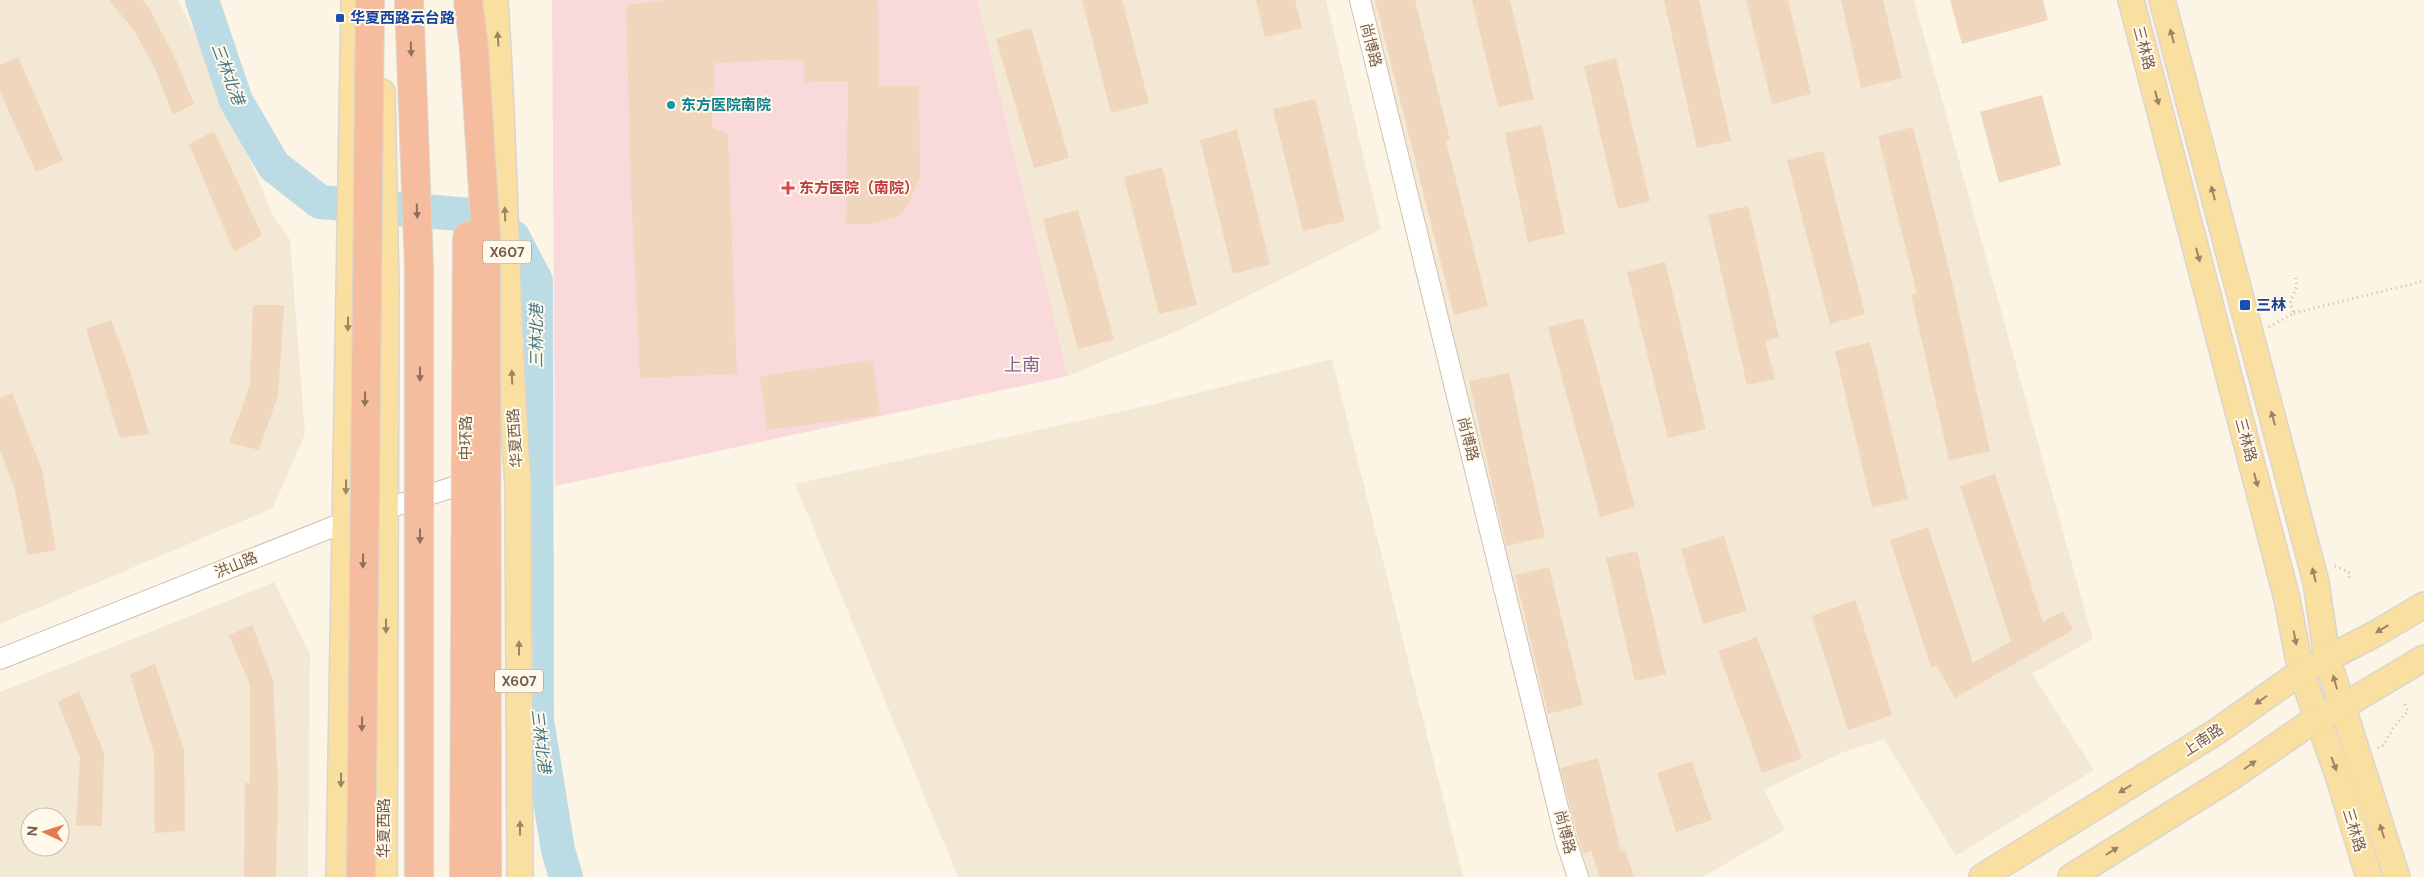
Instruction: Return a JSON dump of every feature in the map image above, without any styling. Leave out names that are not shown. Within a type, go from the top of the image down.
[{"type":"highway","points":[[360,877],[372,0]]},
{"type":"highway","points":[[409,0],[419,267],[419,877]]},
{"type":"highway","name":"中环路","points":[[458,0],[468,218],[464,877]]},
{"type":"highway","points":[[468,0],[474,49],[486,237],[487,877]]},
{"type":"main road","points":[[339,877],[354,89],[354,0]]},
{"type":"main road","name":"华夏西路","points":[[372,0],[382,85],[386,288],[387,507],[384,877]]},
{"type":"main road","points":[[472,0],[478,244],[473,877]]},
{"type":"main road","name":"华夏西路","points":[[495,0],[501,79],[518,485],[520,877]]},
{"type":"main road","name":"三林路","points":[[2131,0],[2287,599],[2301,672],[2337,772],[2369,877]]},
{"type":"main road","name":"三林路","points":[[2162,0],[2316,582],[2327,658],[2397,877]]},
{"type":"main road","name":"上南路","points":[[1982,877],[2216,732],[2301,672],[2373,635],[2424,605]]},
{"type":"main road","points":[[2071,877],[2233,776],[2317,718],[2342,706],[2424,658]]},
{"type":"street","name":"尚博路","points":[[1360,0],[1566,841],[1578,877]]},
{"type":"street","name":"洪山路","points":[[0,659],[345,522],[475,480]]},
{"type":"path","points":[[2294,313],[2424,281]]},
{"type":"path","points":[[2337,568],[2350,573],[2348,581]]},
{"type":"path","points":[[2373,751],[2384,745],[2393,728],[2408,711],[2404,703]]},
{"type":"shaded area","points":[[0,0],[178,0],[204,52],[274,217],[290,240],[305,434],[273,508],[0,624]]},
{"type":"shaded area","name":"东方医院（南院）","points":[[552,0],[977,0],[1068,376],[555,486]]},
{"type":"shaded area","points":[[977,0],[1326,0],[1381,229],[1177,331],[1068,376]]},
{"type":"shaded area","points":[[1370,0],[1914,0],[2093,639],[2032,674],[2094,770],[1956,856],[1884,739],[1841,753],[1764,790],[1785,830],[1702,877],[1588,877],[1582,867]]},
{"type":"shaded area","points":[[1332,359],[1463,877],[958,877],[795,484],[1146,406]]},
{"type":"shaded area","points":[[274,582],[310,654],[308,877],[0,877],[0,692]]},
{"type":"building","points":[[109,0],[142,0],[149,8],[176,60],[194,104],[173,115],[154,66],[133,29]]},
{"type":"building","points":[[668,0],[878,0],[879,86],[919,86],[920,176],[908,206],[898,216],[873,224],[846,224],[848,81],[805,82],[803,59],[715,63],[712,128],[728,134],[737,374],[640,378],[631,190],[626,5]]},
{"type":"building","points":[[1082,0],[1122,0],[1149,103],[1111,113]]},
{"type":"building","points":[[1256,0],[1295,0],[1302,28],[1265,37]]},
{"type":"building","points":[[1375,0],[1415,0],[1450,140],[1446,141],[1488,306],[1454,315]]},
{"type":"building","points":[[1472,0],[1510,0],[1534,99],[1498,107]]},
{"type":"building","points":[[1664,0],[1699,0],[1731,141],[1697,148]]},
{"type":"building","points":[[1746,0],[1788,0],[1811,94],[1772,104]]},
{"type":"building","points":[[1841,0],[1883,0],[1902,78],[1861,88]]},
{"type":"building","points":[[1950,0],[2043,0],[2048,20],[1962,44]]},
{"type":"building","points":[[1031,28],[1069,158],[1034,168],[996,39]]},
{"type":"building","points":[[18,57],[63,160],[36,172],[0,92],[0,65]]},
{"type":"building","points":[[1616,58],[1650,201],[1618,209],[1584,66]]},
{"type":"building","points":[[2042,95],[2061,165],[1999,183],[1980,112]]},
{"type":"building","points":[[1315,99],[1345,221],[1303,231],[1273,109]]},
{"type":"building","points":[[1542,125],[1565,234],[1528,242],[1505,133]]},
{"type":"building","points":[[1913,127],[1948,265],[1990,451],[1949,460],[1911,294],[1917,293],[1878,136]]},
{"type":"building","points":[[1237,130],[1270,264],[1233,274],[1200,140]]},
{"type":"building","points":[[214,131],[262,235],[234,252],[189,144]]},
{"type":"building","points":[[1823,151],[1865,314],[1830,324],[1787,160]]},
{"type":"building","points":[[1162,167],[1197,305],[1159,314],[1124,177]]},
{"type":"building","points":[[1748,206],[1779,337],[1765,341],[1775,379],[1747,385],[1708,215]]},
{"type":"building","points":[[1078,210],[1114,340],[1078,349],[1043,219]]},
{"type":"building","points":[[1665,262],[1706,429],[1668,438],[1627,272]]},
{"type":"building","points":[[253,305],[284,305],[278,395],[259,450],[229,443],[250,385]]},
{"type":"building","points":[[1583,318],[1635,507],[1600,517],[1548,327]]},
{"type":"building","points":[[111,320],[130,370],[149,434],[120,438],[86,329]]},
{"type":"building","points":[[1870,342],[1908,499],[1872,507],[1835,351]]},
{"type":"building","points":[[873,360],[880,415],[767,430],[760,376]]},
{"type":"building","points":[[1509,373],[1545,537],[1506,546],[1469,381]]},
{"type":"building","points":[[12,393],[42,470],[56,550],[28,555],[14,487],[0,450],[0,398]]},
{"type":"building","points":[[1995,474],[2043,622],[2063,611],[2073,630],[1955,698],[1936,665],[1931,667],[1890,540],[1928,527],[1973,663],[2011,641],[1960,486]]},
{"type":"building","points":[[1724,536],[1747,611],[1703,624],[1681,549]]},
{"type":"building","points":[[1637,551],[1666,674],[1635,681],[1606,558]]},
{"type":"building","points":[[1549,567],[1583,705],[1548,714],[1515,575]]},
{"type":"building","points":[[1855,600],[1892,715],[1848,730],[1812,616]]},
{"type":"building","points":[[252,625],[273,680],[278,784],[276,877],[244,877],[245,783],[250,783],[250,685],[229,635]]},
{"type":"building","points":[[1757,637],[1802,758],[1762,773],[1718,651]]},
{"type":"building","points":[[155,664],[184,749],[185,831],[155,833],[154,754],[130,674]]},
{"type":"building","points":[[79,691],[104,753],[102,826],[76,825],[80,758],[58,702]]},
{"type":"building","points":[[1598,758],[1621,852],[1625,850],[1634,877],[1600,877],[1591,851],[1583,854],[1579,841],[1560,768]]},
{"type":"building","points":[[1692,761],[1712,820],[1676,832],[1657,773]]},
{"type":"waterway","name":"三林北港","points":[[202,0],[236,101],[274,166],[320,202],[470,215],[513,237],[536,281],[537,720],[558,850],[566,877]]},
{"type":"place","name":"华夏西路云台路","points":[[340,18]]},
{"type":"place","name":"东方医院南院","points":[[671,105]]},
{"type":"place","name":"东方医院（南院）","points":[[788,188]]},
{"type":"place","name":"三林","points":[[2245,305]]},
{"type":"district","name":"上南","points":[[1022,365]]}]
